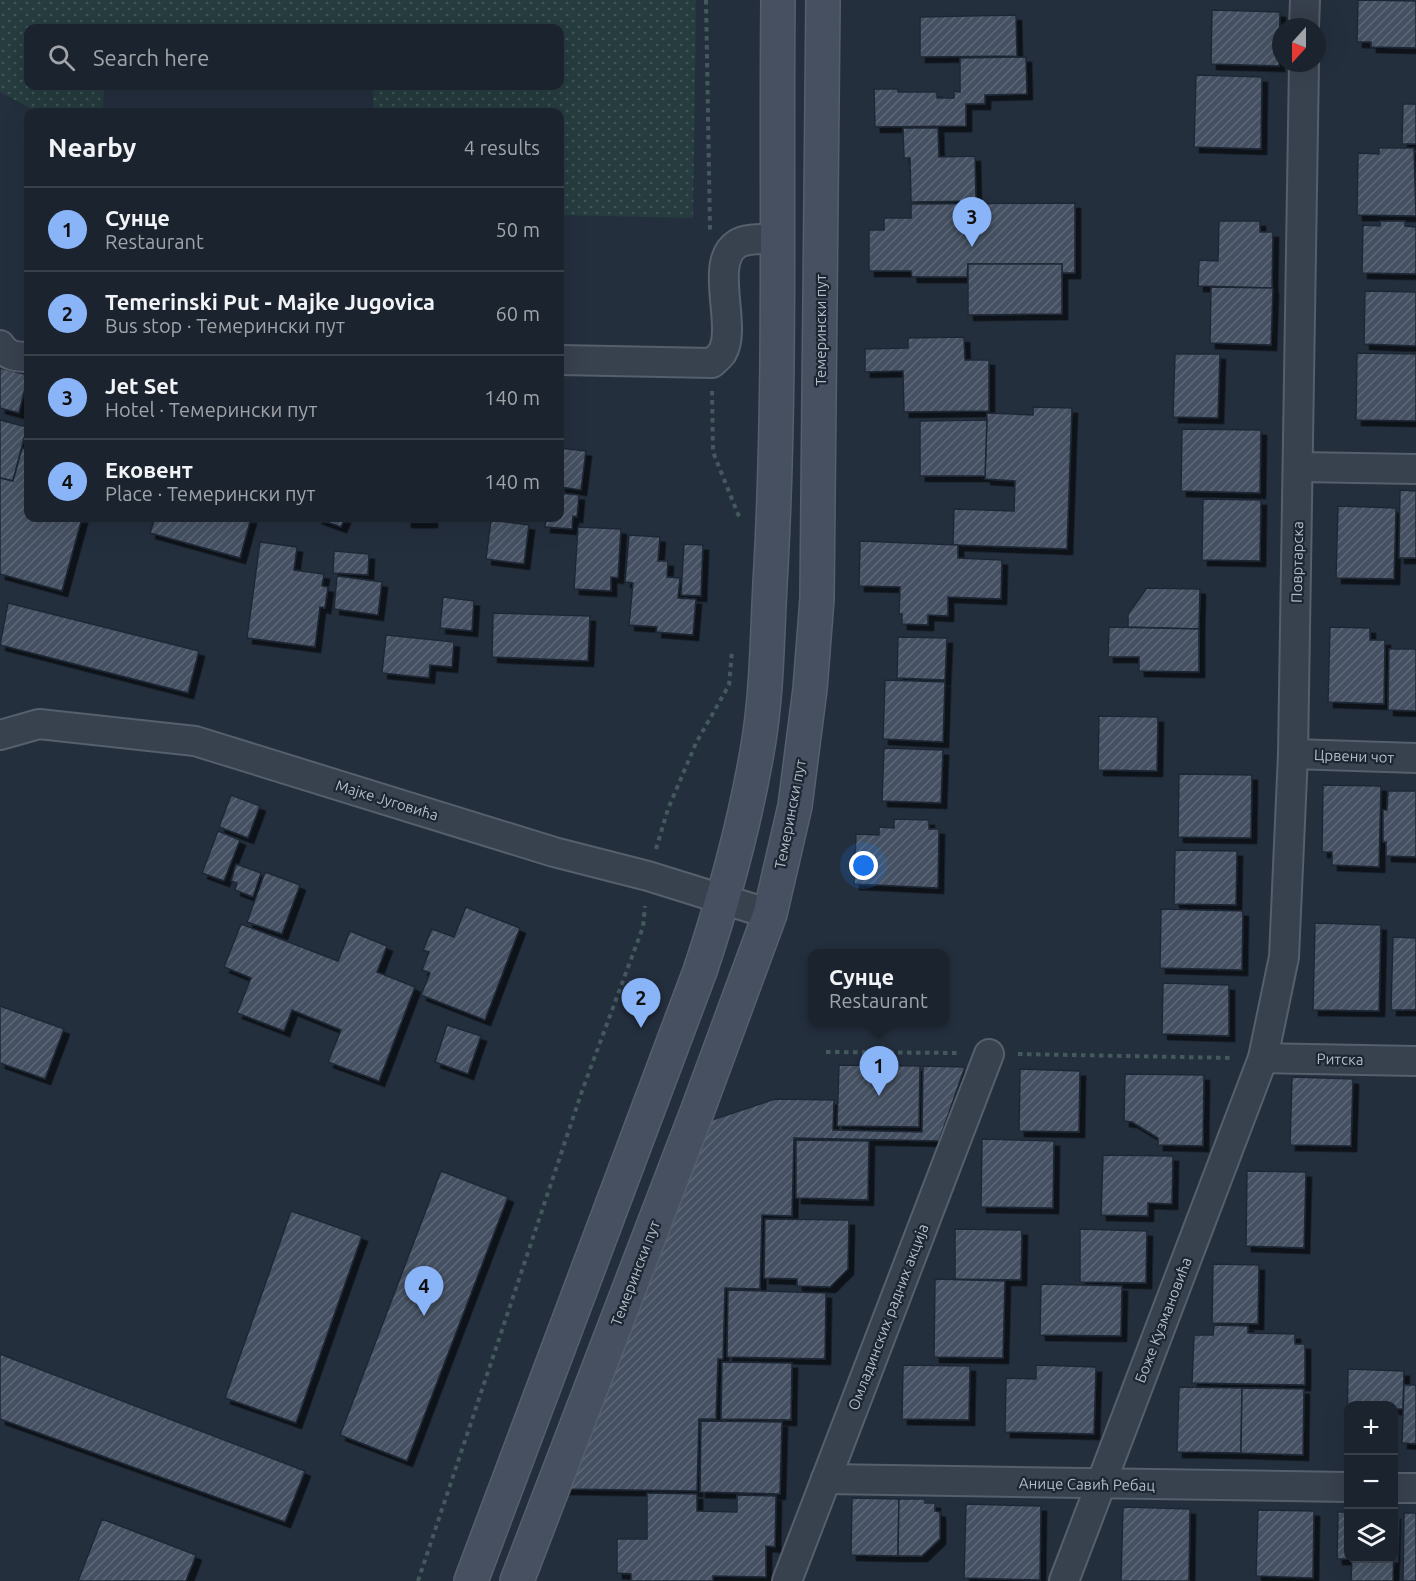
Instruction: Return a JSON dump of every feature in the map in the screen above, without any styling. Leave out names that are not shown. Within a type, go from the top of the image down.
[{"type":"main road","points":[[471,1581],[696,982],[723,900],[743,825],[763,706],[774,502],[779,238],[778,0]]},
{"type":"main road","name":"Темерински пут","points":[[517,1581],[697,1112],[770,914],[795,806],[810,689],[817,598],[823,0]]},
{"type":"street","points":[[1304,18],[1305,0]]},
{"type":"street","name":"Повртарска","points":[[1263,1058],[1284,957],[1293,754],[1304,72]]},
{"type":"street","points":[[564,360],[712,363],[722,352],[726,339],[725,267],[729,252],[738,242],[779,238]]},
{"type":"street","points":[[0,345],[3,351],[15,357],[24,357]]},
{"type":"street","points":[[1299,467],[1416,468]]},
{"type":"street","name":"Мајке Југовића","points":[[0,735],[39,724],[195,741],[554,852],[648,876],[770,914]]},
{"type":"street","name":"Црвени чот","points":[[1293,754],[1416,758]]},
{"type":"street","name":"Омладинских радних акција","points":[[787,1581],[989,1054]]},
{"type":"street","name":"Ритска","points":[[1263,1058],[1416,1060]]},
{"type":"street","name":"Боже Кузмановића","points":[[1064,1581],[1263,1058]]},
{"type":"street","name":"Анице Савић Ребац","points":[[826,1479],[1344,1487]]},
{"type":"street","points":[[1398,1488],[1416,1488]]},
{"type":"path","points":[[706,0],[710,234]]},
{"type":"path","points":[[712,363],[713,452],[744,530]]},
{"type":"path","points":[[418,1581],[582,1091],[643,927],[648,876],[668,809],[696,743],[729,685],[733,640]]},
{"type":"path","points":[[826,1052],[1263,1058]]},
{"type":"green space","points":[[0,0],[696,0],[693,218],[564,215],[564,108],[373,108],[373,90],[564,90],[564,24],[24,24],[24,90],[104,90],[103,108],[30,108],[0,92]]},
{"type":"building","points":[[1358,0],[1416,1],[1416,48],[1371,47],[1371,42],[1357,42]]},
{"type":"building","points":[[1212,10],[1280,12],[1280,18],[1272,18],[1272,66],[1211,64]]},
{"type":"building","points":[[1016,15],[1017,56],[920,57],[920,17]]},
{"type":"building","points":[[1026,57],[1027,94],[985,95],[985,104],[966,104],[966,126],[875,127],[874,89],[898,89],[898,92],[937,92],[937,98],[954,98],[954,91],[960,92],[960,58]]},
{"type":"building","points":[[1196,75],[1262,77],[1261,149],[1194,147]]},
{"type":"building","points":[[1403,104],[1416,104],[1416,144],[1402,144]]},
{"type":"building","points":[[903,128],[938,128],[939,157],[975,156],[976,201],[911,202],[910,158],[904,158]]},
{"type":"building","points":[[1379,148],[1414,148],[1416,216],[1357,215],[1358,153],[1379,154]]},
{"type":"building","points":[[1075,203],[1075,273],[1062,273],[1062,264],[968,264],[967,277],[912,277],[911,271],[869,271],[869,230],[884,230],[884,218],[911,218],[911,204]]},
{"type":"building","points":[[1219,221],[1260,221],[1260,232],[1273,232],[1272,288],[1198,286],[1199,260],[1218,261]]},
{"type":"building","points":[[1380,221],[1405,221],[1405,226],[1416,227],[1416,274],[1362,273],[1363,225],[1380,226]]},
{"type":"building","points":[[968,264],[1062,264],[1062,314],[968,315]]},
{"type":"building","points":[[1211,287],[1273,288],[1271,345],[1210,343]]},
{"type":"building","points":[[1365,291],[1416,292],[1416,346],[1364,344]]},
{"type":"building","points":[[964,337],[965,360],[989,360],[989,411],[904,412],[903,371],[865,372],[865,349],[908,348],[908,338]]},
{"type":"building","points":[[1357,353],[1416,354],[1416,421],[1356,420]]},
{"type":"building","points":[[1175,354],[1220,354],[1218,418],[1173,417]]},
{"type":"building","points":[[0,368],[24,374],[24,392],[19,413],[0,408]]},
{"type":"building","points":[[1033,407],[1072,408],[1067,549],[953,545],[954,509],[1014,511],[1015,481],[985,479],[987,413],[1033,415]]},
{"type":"building","points":[[0,420],[24,426],[24,439],[13,481],[0,478]]},
{"type":"building","points":[[987,420],[985,476],[920,476],[920,421]]},
{"type":"building","points":[[1182,429],[1261,430],[1260,493],[1181,491]]},
{"type":"building","points":[[22,448],[24,449],[24,522],[81,522],[62,591],[0,574],[0,478],[13,481]]},
{"type":"building","points":[[564,448],[586,451],[581,490],[564,488]]},
{"type":"building","points":[[1400,490],[1416,491],[1416,558],[1399,558]]},
{"type":"building","points":[[564,493],[579,495],[577,517],[573,516],[572,529],[545,527],[546,522],[564,522]]},
{"type":"building","points":[[1203,499],[1261,500],[1260,561],[1202,560]]},
{"type":"building","points":[[1338,506],[1396,508],[1394,579],[1336,578]]},
{"type":"building","points":[[154,522],[250,522],[240,558],[150,533]]},
{"type":"building","points":[[327,522],[343,522],[341,527]]},
{"type":"building","points":[[491,522],[529,525],[524,564],[486,559]]},
{"type":"building","points":[[578,527],[621,529],[618,578],[611,577],[611,591],[574,589]]},
{"type":"building","points":[[629,535],[660,537],[658,561],[668,561],[667,577],[680,578],[678,598],[696,599],[693,635],[656,632],[657,627],[629,625],[633,583],[625,582]]},
{"type":"building","points":[[860,541],[958,545],[958,558],[1002,560],[1001,599],[948,597],[948,616],[928,615],[928,625],[902,624],[902,614],[899,614],[900,587],[859,586]]},
{"type":"building","points":[[260,542],[297,547],[294,570],[324,574],[322,586],[328,587],[325,608],[320,607],[315,647],[247,638]]},
{"type":"building","points":[[684,544],[703,545],[701,596],[681,595]]},
{"type":"building","points":[[334,551],[369,554],[368,575],[333,573]]},
{"type":"building","points":[[337,576],[382,582],[378,615],[334,609]]},
{"type":"building","points":[[1147,588],[1200,589],[1199,629],[1128,627],[1128,614]]},
{"type":"building","points":[[443,597],[474,601],[472,631],[440,628]]},
{"type":"building","points":[[8,603],[199,651],[188,693],[0,645]]},
{"type":"building","points":[[493,613],[590,616],[588,661],[492,657]]},
{"type":"building","points":[[1109,627],[1199,629],[1199,672],[1139,671],[1139,657],[1108,657]]},
{"type":"building","points":[[1330,627],[1370,628],[1370,640],[1385,640],[1384,704],[1328,702]]},
{"type":"building","points":[[386,635],[454,642],[452,667],[430,665],[429,678],[382,673]]},
{"type":"building","points":[[898,637],[947,638],[945,680],[897,678]]},
{"type":"building","points":[[1389,649],[1416,649],[1416,711],[1388,710]]},
{"type":"building","points":[[885,680],[945,682],[943,742],[883,739]]},
{"type":"building","points":[[1099,716],[1158,717],[1157,771],[1098,770]]},
{"type":"building","points":[[884,748],[943,750],[941,803],[882,801]]},
{"type":"building","points":[[1179,774],[1252,775],[1251,838],[1178,837]]},
{"type":"building","points":[[1323,785],[1381,786],[1379,867],[1332,865],[1332,852],[1322,852]]},
{"type":"building","points":[[1388,791],[1416,791],[1416,857],[1386,856],[1386,842],[1383,842],[1383,810],[1387,810]]},
{"type":"building","points":[[231,795],[260,806],[248,838],[219,827]]},
{"type":"building","points":[[894,819],[929,820],[929,829],[939,829],[938,888],[854,884],[856,834],[879,835],[879,827],[894,828]]},
{"type":"building","points":[[218,831],[240,840],[224,881],[202,873]]},
{"type":"building","points":[[1175,850],[1237,851],[1236,905],[1174,904]]},
{"type":"building","points":[[236,864],[261,873],[253,897],[235,890],[237,883],[231,881]]},
{"type":"building","points":[[265,872],[300,885],[282,934],[247,922]]},
{"type":"building","points":[[466,907],[520,928],[485,1020],[421,995],[430,973],[422,970],[429,952],[423,950],[432,929],[454,937]]},
{"type":"building","points":[[1161,909],[1243,911],[1242,970],[1160,968]]},
{"type":"building","points":[[1315,923],[1381,925],[1379,1011],[1313,1010]]},
{"type":"building","points":[[241,924],[338,961],[350,931],[387,946],[377,972],[415,987],[379,1081],[328,1062],[341,1030],[292,1010],[284,1031],[237,1013],[251,978],[224,967]]},
{"type":"building","points":[[1393,937],[1416,938],[1416,1010],[1391,1010]]},
{"type":"building","points":[[1163,983],[1229,985],[1229,1036],[1162,1034]]},
{"type":"building","points":[[0,1006],[64,1029],[45,1079],[0,1063]]},
{"type":"building","points":[[447,1025],[481,1036],[468,1074],[435,1062]]},
{"type":"building","points":[[839,1065],[920,1066],[919,1127],[837,1126]]},
{"type":"building","points":[[923,1066],[965,1067],[939,1141],[794,1138],[792,1216],[762,1215],[760,1289],[725,1288],[723,1359],[718,1359],[716,1419],[699,1419],[697,1491],[565,1489],[709,1121],[775,1099],[834,1100],[833,1130],[922,1132]]},
{"type":"building","points":[[1020,1069],[1080,1071],[1079,1132],[1019,1131]]},
{"type":"building","points":[[1125,1074],[1204,1075],[1203,1146],[1158,1145],[1158,1138],[1132,1122],[1124,1121]]},
{"type":"building","points":[[1292,1077],[1353,1079],[1351,1146],[1290,1145]]},
{"type":"building","points":[[982,1139],[1054,1141],[1053,1208],[981,1207]]},
{"type":"building","points":[[796,1140],[869,1141],[868,1200],[796,1198]]},
{"type":"building","points":[[1103,1155],[1173,1156],[1172,1204],[1148,1203],[1148,1216],[1101,1215]]},
{"type":"building","points":[[441,1171],[508,1197],[407,1461],[340,1435]]},
{"type":"building","points":[[1247,1171],[1306,1172],[1304,1248],[1246,1246]]},
{"type":"building","points":[[291,1211],[362,1236],[296,1423],[225,1398]]},
{"type":"building","points":[[765,1219],[849,1220],[848,1269],[830,1287],[797,1286],[797,1279],[764,1278]]},
{"type":"building","points":[[955,1229],[1022,1230],[1021,1280],[955,1279]]},
{"type":"building","points":[[1080,1229],[1147,1231],[1146,1283],[1080,1282]]},
{"type":"building","points":[[1213,1264],[1259,1265],[1258,1324],[1212,1323]]},
{"type":"building","points":[[935,1279],[1005,1281],[1003,1358],[934,1357]]},
{"type":"building","points":[[1041,1284],[1122,1286],[1121,1336],[1040,1335]]},
{"type":"building","points":[[728,1290],[826,1293],[825,1359],[727,1357]]},
{"type":"building","points":[[1214,1325],[1248,1326],[1248,1333],[1295,1334],[1295,1344],[1305,1344],[1305,1385],[1192,1383],[1194,1335],[1213,1335]]},
{"type":"building","points":[[0,1354],[305,1471],[285,1522],[0,1419]]},
{"type":"building","points":[[722,1362],[792,1363],[791,1420],[721,1419]]},
{"type":"building","points":[[903,1365],[970,1366],[969,1420],[902,1419]]},
{"type":"building","points":[[1036,1365],[1096,1367],[1094,1434],[1005,1432],[1006,1378],[1036,1379]]},
{"type":"building","points":[[1348,1369],[1404,1371],[1403,1409],[1398,1409],[1398,1401],[1347,1401]]},
{"type":"building","points":[[1404,1385],[1416,1385],[1416,1444],[1402,1443]]},
{"type":"building","points":[[1179,1387],[1242,1388],[1241,1453],[1177,1452]]},
{"type":"building","points":[[1242,1388],[1304,1389],[1303,1455],[1241,1453]]},
{"type":"building","points":[[701,1421],[782,1422],[780,1494],[700,1492]]},
{"type":"building","points":[[647,1493],[697,1494],[697,1511],[737,1512],[737,1495],[776,1496],[775,1547],[766,1546],[766,1577],[713,1576],[713,1581],[631,1581],[631,1574],[617,1573],[617,1539],[647,1539]]},
{"type":"building","points":[[852,1498],[899,1499],[898,1556],[851,1555]]},
{"type":"building","points":[[899,1499],[925,1499],[925,1503],[935,1503],[935,1511],[940,1512],[940,1539],[922,1556],[898,1556]]},
{"type":"building","points":[[966,1504],[1041,1506],[1040,1580],[964,1578]]},
{"type":"building","points":[[1123,1507],[1190,1509],[1189,1581],[1121,1581]]},
{"type":"building","points":[[1258,1510],[1314,1511],[1313,1578],[1256,1576]]},
{"type":"building","points":[[1338,1512],[1344,1512],[1344,1559],[1337,1559]]},
{"type":"building","points":[[1404,1513],[1416,1513],[1416,1581],[1403,1581]]},
{"type":"building","points":[[102,1519],[196,1555],[186,1581],[78,1581]]},
{"type":"building","points":[[1352,1563],[1394,1563],[1393,1581],[1351,1581]]},
{"type":"place","name":"Jet Set","points":[[972,247]]},
{"type":"place","name":"Temerinski Put - Majke Jugovica","points":[[641,1028]]},
{"type":"place","name":"Сунце","points":[[879,1096]]},
{"type":"place","name":"Ековент","points":[[424,1316]]}]
